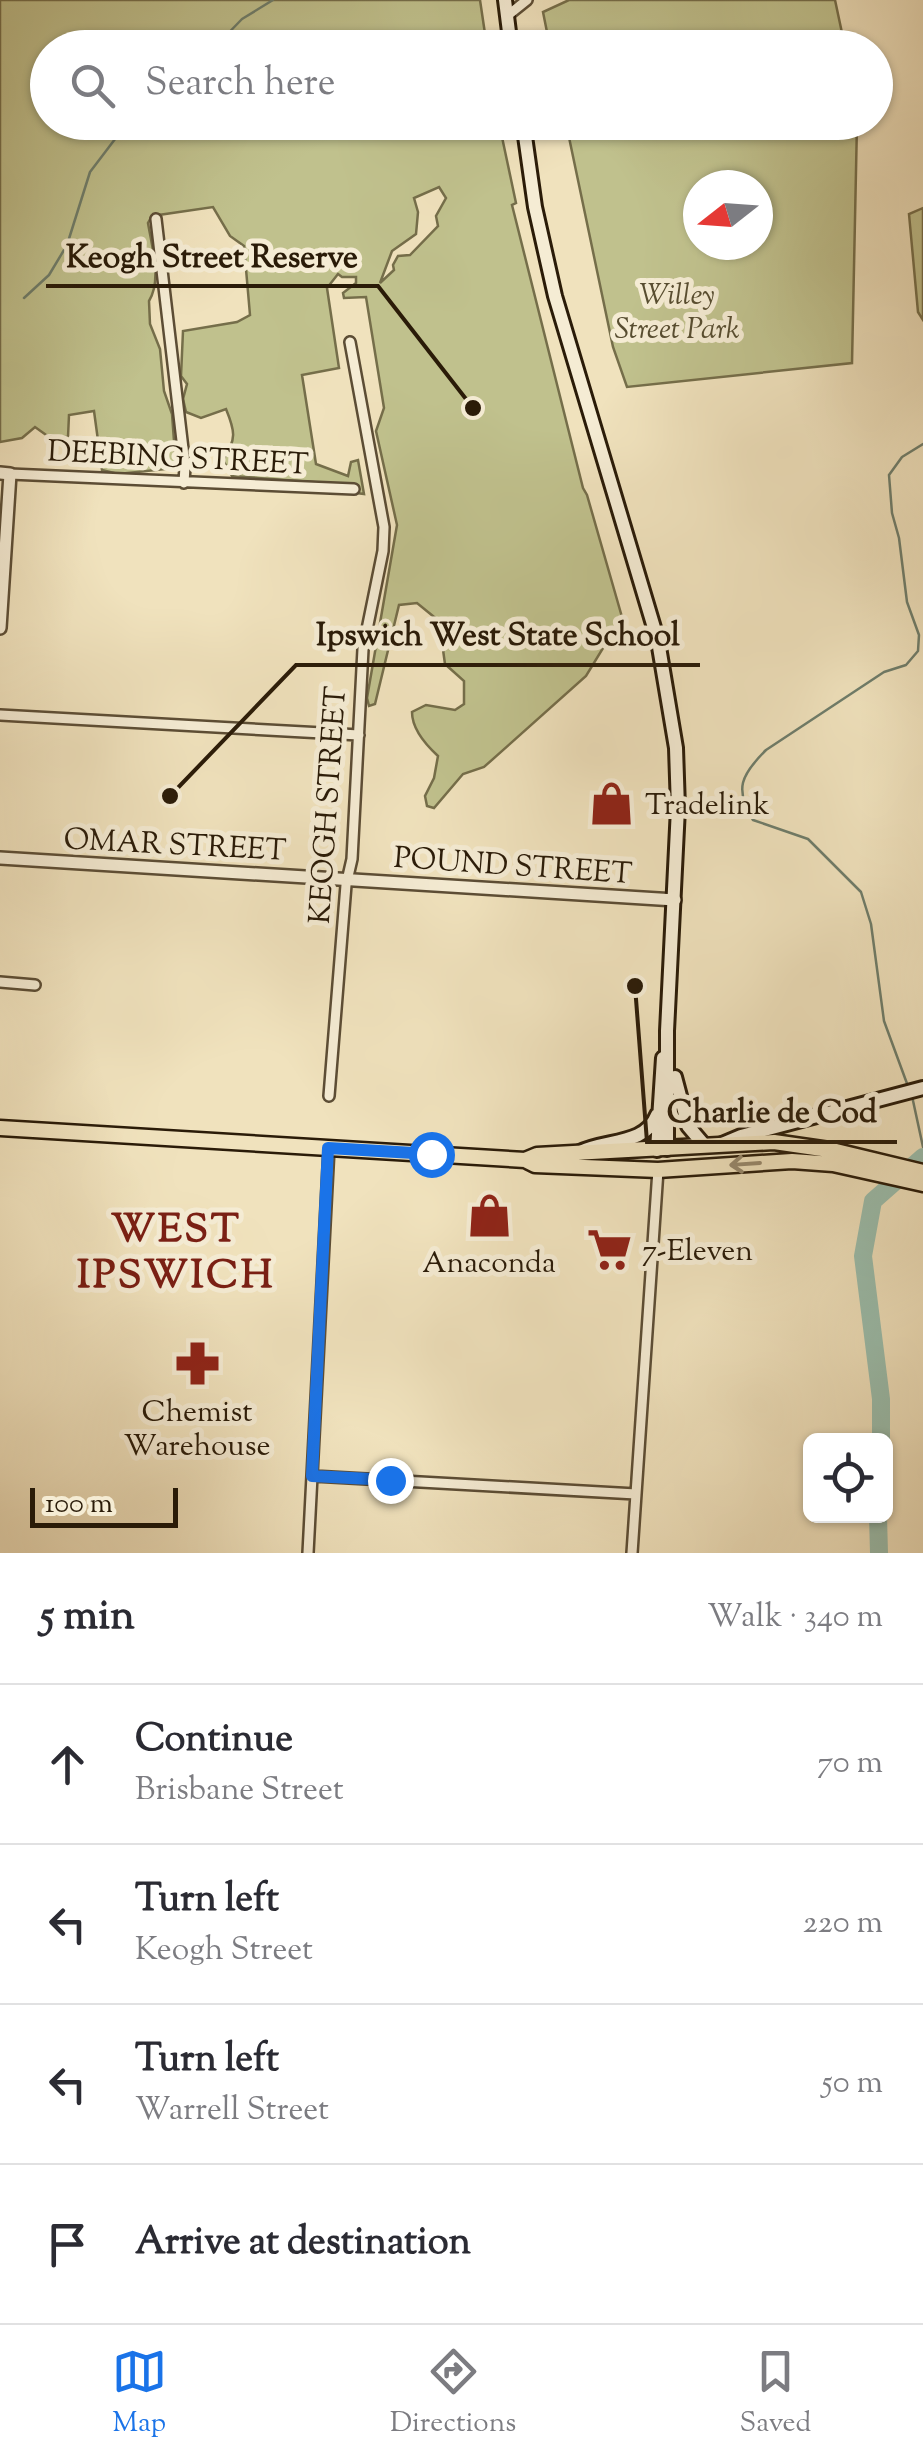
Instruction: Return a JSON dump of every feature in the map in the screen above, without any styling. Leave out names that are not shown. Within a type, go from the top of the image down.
[{"type":"main road","points":[[505,0],[509,30]]},
{"type":"main road","points":[[525,140],[555,296],[658,642],[676,748],[675,900],[658,1170]]},
{"type":"main road","points":[[662,1149],[658,1112],[667,1030]]},
{"type":"main road","points":[[667,1030],[690,1131],[713,1145],[923,1088]]},
{"type":"main road","points":[[573,1154],[644,1132],[652,1126],[658,1112]]},
{"type":"main road","points":[[0,1128],[526,1160],[535,1165],[658,1170],[835,1158],[923,1172]]},
{"type":"main road","points":[[526,1160],[537,1155],[774,1142],[923,1184]]},
{"type":"street","points":[[507,16],[527,0]]},
{"type":"street","points":[[156,219],[184,483]]},
{"type":"street","name":"KEOGH STREET","points":[[329,1096],[363,649],[383,551],[384,527],[350,342]]},
{"type":"street","points":[[0,628],[5,473]]},
{"type":"street","name":"DEEBING STREET","points":[[5,473],[354,489]]},
{"type":"street","points":[[0,714],[359,736]]},
{"type":"street","name":"OMAR STREET","points":[[0,858],[348,879]]},
{"type":"street","name":"POUND STREET","points":[[348,879],[675,900]]},
{"type":"street","points":[[0,982],[35,985]]},
{"type":"street","points":[[308,1553],[328,1148]]},
{"type":"street","points":[[632,1553],[658,1170]]},
{"type":"street","points":[[312,1476],[636,1494]]},
{"type":"green space","points":[[0,0],[480,0],[484,30],[30,30],[30,140],[503,140],[516,203],[512,205],[583,488],[622,617],[586,676],[484,767],[463,774],[434,808],[427,806],[425,796],[438,756],[424,742],[412,712],[426,705],[455,710],[464,704],[464,681],[445,664],[439,621],[417,603],[399,605],[375,704],[369,706],[367,698],[397,525],[376,431],[384,408],[366,297],[344,298],[343,293],[356,283],[356,277],[338,274],[327,288],[339,368],[302,375],[316,464],[348,476],[351,462],[358,460],[364,494],[357,493],[353,485],[232,476],[223,460],[233,435],[226,409],[201,418],[186,412],[183,399],[187,384],[181,376],[183,331],[237,322],[250,315],[244,246],[230,236],[213,207],[152,216],[148,223],[155,273],[149,301],[150,324],[160,349],[164,391],[172,414],[176,468],[118,474],[102,470],[94,411],[69,415],[68,437],[49,437],[35,427],[22,438],[0,442]],"holes":[[[439,187],[446,198],[436,216],[438,226],[410,255],[398,256],[394,270],[380,283],[392,251],[416,234],[418,212],[414,198]]]},
{"type":"green space","points":[[569,0],[835,0],[841,30],[547,30],[543,12]]},
{"type":"green space","name":"Willey Street Park","points":[[570,140],[857,140],[852,363],[627,387],[613,347]]},
{"type":"green space","points":[[923,208],[923,320],[918,312],[909,214]]},
{"type":"waterway","points":[[231,30],[273,0]]},
{"type":"waterway","points":[[24,298],[49,275],[67,245],[90,172],[114,140]]},
{"type":"waterway","points":[[909,1089],[884,1021],[871,924],[861,892],[808,839],[753,820],[742,791],[746,775],[766,750],[884,672],[906,665],[918,651],[919,635],[907,602],[889,475],[902,457],[923,444]]},
{"type":"waterway","points":[[912,1096],[923,1147]]},
{"type":"waterway","points":[[881,1433],[881,1399],[863,1256],[873,1201],[923,1157]]},
{"type":"waterway","points":[[878,1523],[879,1553]]},
{"type":"place","name":"Keogh Street Reserve","points":[[473,408]]},
{"type":"place","name":"Ipswich West State School","points":[[170,796]]},
{"type":"place","name":"Tradelink","points":[[612,804]]},
{"type":"place","name":"Charlie de Cod","points":[[635,986]]},
{"type":"place","name":"Anaconda","points":[[489,1215]]},
{"type":"place","name":"7-Eleven","points":[[609,1250]]},
{"type":"place","name":"Chemist Warehouse","points":[[197,1364]]},
{"type":"district","name":"WEST IPSWICH","points":[[176,1250]]},
{"type":"route","points":[[390,1480],[312,1476],[328,1148],[431,1154]]}]
